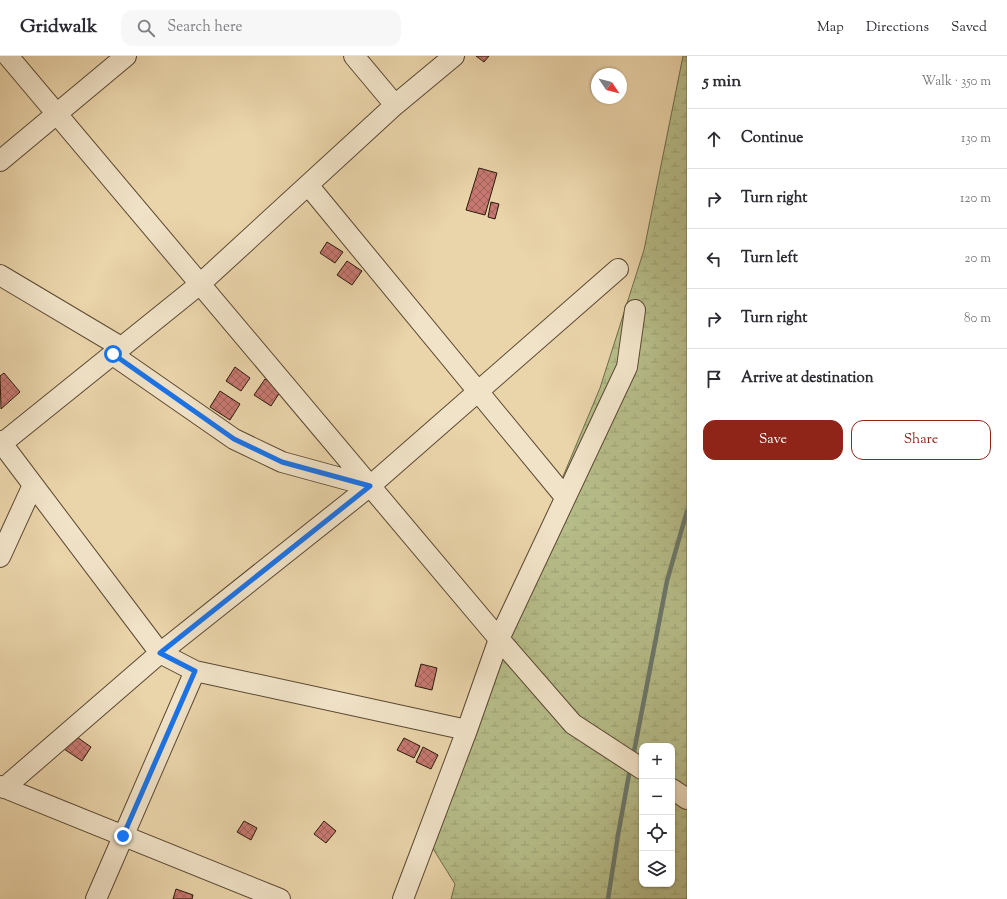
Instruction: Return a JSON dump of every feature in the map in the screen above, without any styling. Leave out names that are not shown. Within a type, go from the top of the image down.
[{"type":"street","points":[[8,56],[499,639],[573,724],[639,768]]},
{"type":"street","points":[[0,161],[126,56]]},
{"type":"street","points":[[354,56],[395,105]]},
{"type":"street","points":[[454,56],[395,105],[200,284],[1,443],[160,653],[195,671],[467,730]]},
{"type":"street","points":[[308,185],[565,498]]},
{"type":"street","points":[[280,899],[2,787],[160,653],[370,486],[618,269]]},
{"type":"street","points":[[0,275],[117,351],[234,439],[282,462],[370,486]]},
{"type":"street","points":[[403,899],[467,730],[499,639],[627,367],[636,310]]},
{"type":"street","points":[[0,557],[33,485]]},
{"type":"street","points":[[96,899],[195,671]]},
{"type":"street","points":[[675,791],[687,799]]},
{"type":"green space","points":[[683,56],[687,56],[687,899],[451,899],[455,884],[432,847],[444,820],[536,541],[600,388],[644,250]]},
{"type":"building","points":[[476,56],[489,56],[484,62]]},
{"type":"building","points":[[479,168],[497,173],[485,215],[466,210]]},
{"type":"building","points":[[491,202],[499,204],[495,219],[488,217]]},
{"type":"building","points":[[327,242],[343,252],[335,263],[320,253]]},
{"type":"building","points":[[347,261],[362,271],[352,285],[337,275]]},
{"type":"building","points":[[235,367],[250,378],[241,391],[226,381]]},
{"type":"building","points":[[4,373],[20,392],[1,409],[0,376]]},
{"type":"building","points":[[265,379],[282,389],[271,406],[254,395]]},
{"type":"building","points":[[220,391],[240,404],[230,420],[210,407]]},
{"type":"building","points":[[421,664],[437,668],[432,690],[415,686]]},
{"type":"building","points":[[74,735],[91,747],[82,761],[64,749]]},
{"type":"building","points":[[404,738],[420,746],[414,758],[397,750]]},
{"type":"building","points":[[423,747],[438,755],[431,769],[416,762]]},
{"type":"building","points":[[244,821],[257,828],[251,840],[237,832]]},
{"type":"building","points":[[324,821],[336,831],[326,843],[314,834]]},
{"type":"building","points":[[176,889],[193,895],[192,899],[173,899]]},
{"type":"waterway","points":[[633,757],[667,581],[687,511]]},
{"type":"waterway","points":[[608,899],[630,769]]},
{"type":"route","points":[[113,354],[234,439],[282,462],[370,486],[160,653],[195,671],[123,836]]}]
